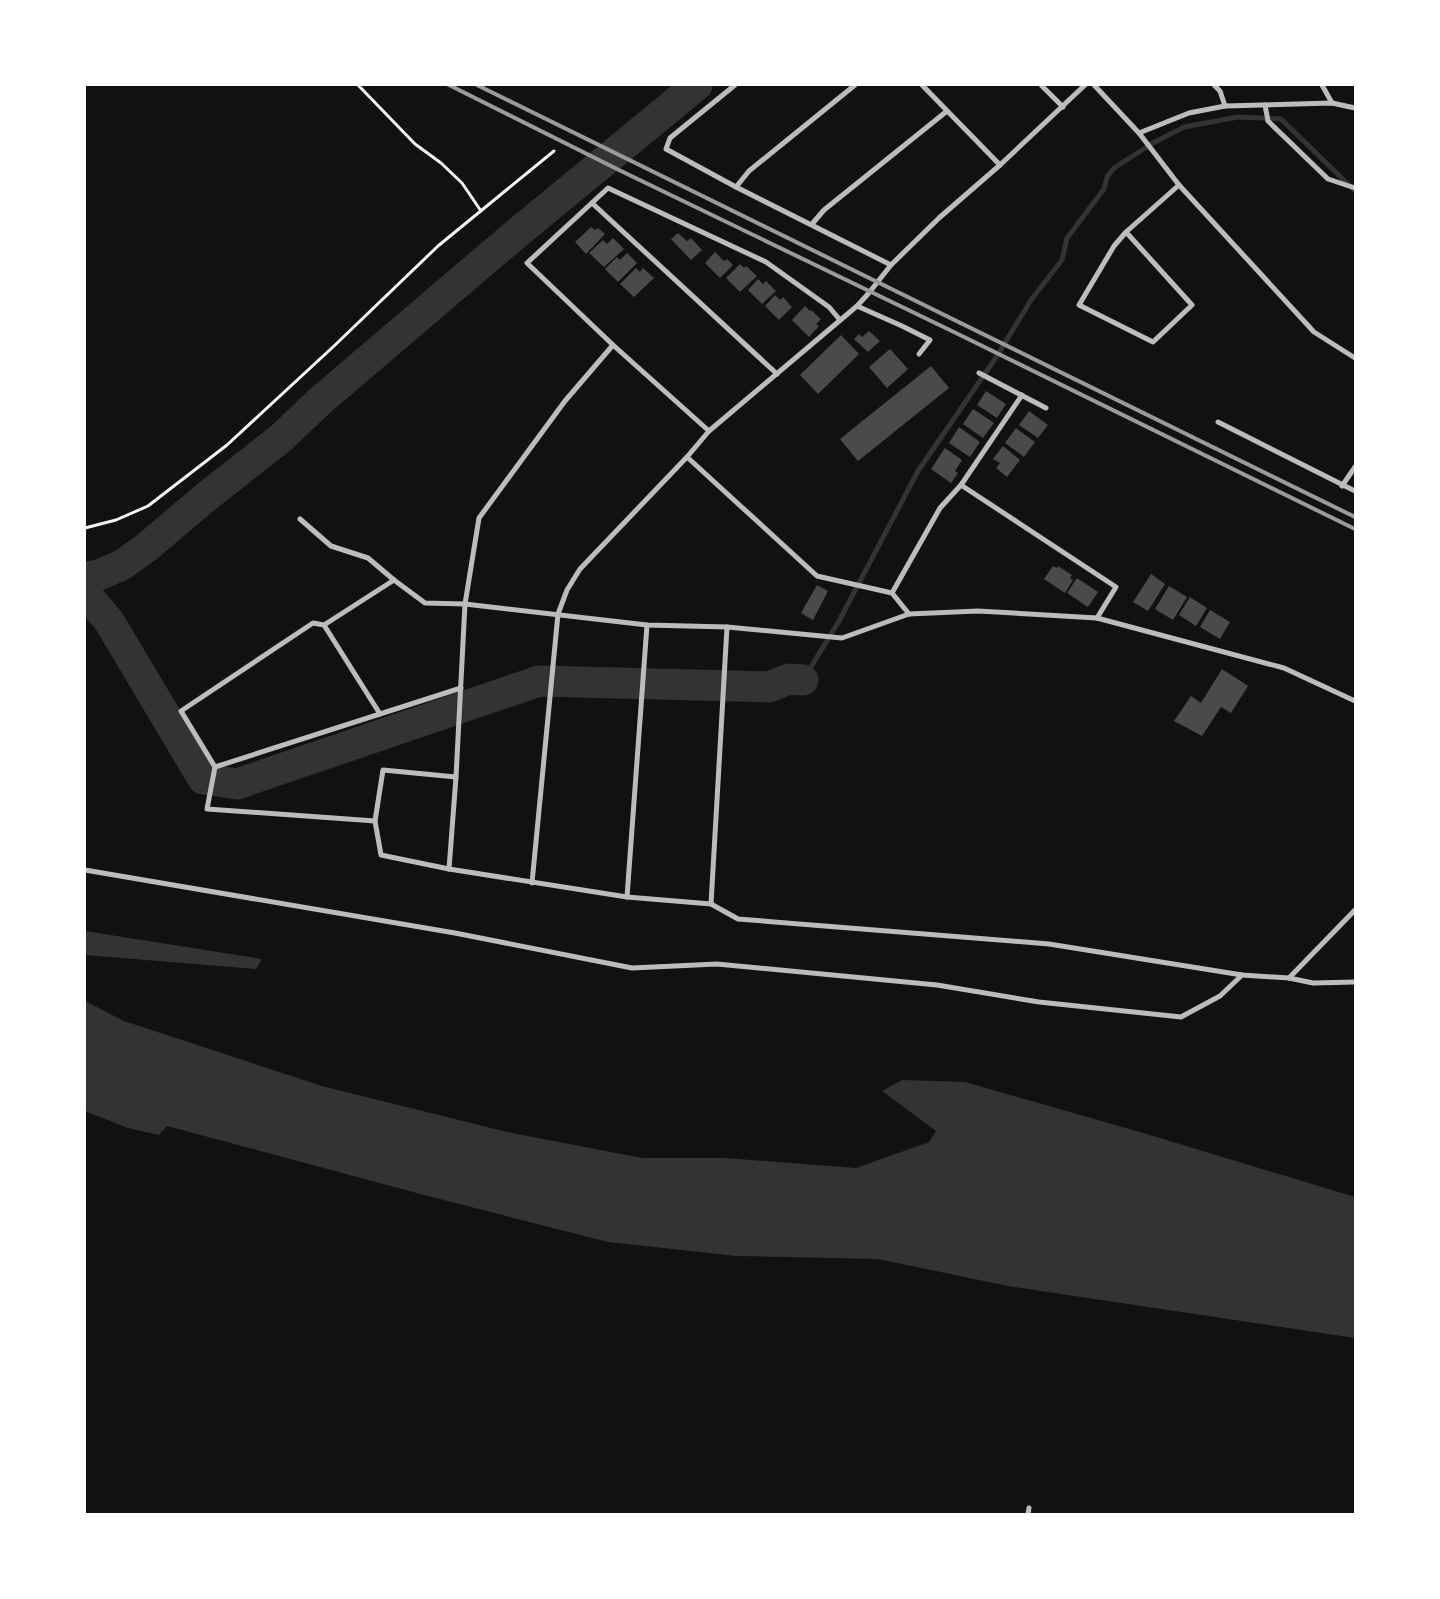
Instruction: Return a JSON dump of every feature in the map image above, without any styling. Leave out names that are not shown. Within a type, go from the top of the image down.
[{"type":"street","points":[[735,85],[670,138],[666,149],[736,187],[891,265]]},
{"type":"street","points":[[736,187],[749,172],[855,85]]},
{"type":"street","points":[[922,85],[1000,165]]},
{"type":"street","points":[[1041,85],[1063,107]]},
{"type":"street","points":[[532,883],[558,614],[567,590],[580,569],[687,457],[709,431],[857,306],[891,265],[939,218],[1000,165],[1085,85]]},
{"type":"street","points":[[1094,85],[1139,133],[1179,185],[1314,332],[1355,358]]},
{"type":"street","points":[[1214,85],[1220,91],[1225,106]]},
{"type":"street","points":[[1322,85],[1332,103]]},
{"type":"street","points":[[1139,133],[1189,113],[1225,106],[1332,103],[1355,108]]},
{"type":"street","points":[[1265,105],[1268,121],[1328,179],[1355,188]]},
{"type":"street","points":[[812,224],[824,210],[947,111]]},
{"type":"street","points":[[1126,232],[1192,306],[1153,342],[1079,305],[1114,246],[1126,232],[1179,185]]},
{"type":"street","points":[[709,431],[613,345],[527,263],[608,188],[766,262],[829,308],[840,320]]},
{"type":"street","points":[[592,203],[777,374]]},
{"type":"street","points":[[857,306],[930,340],[919,354]]},
{"type":"street","points":[[449,869],[456,777],[464,604],[479,518],[565,402],[613,345]]},
{"type":"street","points":[[980,374],[1046,408]]},
{"type":"street","points":[[892,593],[940,508],[961,486],[1022,395]]},
{"type":"street","points":[[1218,422],[1355,491]]},
{"type":"street","points":[[687,457],[817,576],[892,593],[909,614]]},
{"type":"street","points":[[1342,486],[1355,467]]},
{"type":"street","points":[[961,486],[1116,587],[1097,618]]},
{"type":"street","points":[[300,519],[331,546],[368,558],[425,603],[464,604],[647,625],[727,627],[842,638],[909,614],[978,611],[1097,618],[1284,668],[1355,701]]},
{"type":"street","points":[[375,821],[207,809],[215,767],[181,711],[313,623],[324,625],[394,580]]},
{"type":"street","points":[[324,625],[380,714]]},
{"type":"street","points":[[628,897],[647,625]]},
{"type":"street","points":[[711,904],[727,627]]},
{"type":"street","points":[[215,767],[461,688]]},
{"type":"street","points":[[456,777],[383,770],[375,821],[381,854],[449,869],[532,883],[628,897],[711,904],[738,919],[1049,944],[1313,983],[1355,982]]},
{"type":"street","points":[[85,870],[454,933],[632,968],[717,964],[936,986],[1039,1002],[1181,1017],[1220,996],[1242,974]]},
{"type":"street","points":[[1289,978],[1355,910]]},
{"type":"path","points":[[358,85],[415,144],[441,163],[462,183],[481,211]]},
{"type":"path","points":[[85,528],[116,520],[148,506],[227,445],[438,246],[554,151]]},
{"type":"shaded area","points":[[85,931],[262,959],[256,969],[85,955]]},
{"type":"shaded area","points":[[85,1001],[124,1021],[322,1086],[507,1132],[642,1158],[725,1158],[856,1168],[929,1142],[936,1131],[882,1091],[902,1080],[965,1082],[1355,1197],[1355,1338],[1008,1286],[878,1259],[736,1256],[608,1242],[167,1126],[159,1135],[128,1128],[85,1111]]},
{"type":"building","points":[[591,227],[595,230],[598,228],[605,234],[586,254],[575,242]]},
{"type":"building","points":[[678,233],[687,241],[691,238],[702,250],[691,260],[671,239]]},
{"type":"building","points":[[613,238],[624,249],[604,267],[589,253],[603,240],[607,244]]},
{"type":"building","points":[[715,252],[724,261],[727,259],[733,265],[720,278],[705,263]]},
{"type":"building","points":[[627,253],[637,263],[618,282],[605,269],[617,257],[620,260]]},
{"type":"building","points":[[740,264],[744,268],[746,266],[757,276],[740,292],[726,278]]},
{"type":"building","points":[[636,268],[640,272],[643,268],[654,278],[634,297],[620,284]]},
{"type":"building","points":[[758,279],[763,284],[766,281],[776,291],[762,304],[748,290]]},
{"type":"building","points":[[775,295],[780,300],[783,297],[792,307],[779,320],[765,306]]},
{"type":"building","points":[[805,306],[821,319],[816,324],[819,326],[809,337],[792,320]]},
{"type":"building","points":[[869,331],[880,341],[868,352],[854,339],[859,334],[862,337]]},
{"type":"building","points":[[841,335],[859,354],[818,394],[800,375]]},
{"type":"building","points":[[890,349],[908,369],[887,388],[869,367]]},
{"type":"building","points":[[931,366],[949,388],[858,461],[840,439]]},
{"type":"building","points":[[986,391],[1006,404],[997,418],[977,405]]},
{"type":"building","points":[[973,409],[994,423],[983,438],[963,424]]},
{"type":"building","points":[[1029,411],[1048,425],[1038,438],[1019,425]]},
{"type":"building","points":[[959,427],[980,442],[970,457],[949,443]]},
{"type":"building","points":[[1016,428],[1035,442],[1024,457],[1005,443]]},
{"type":"building","points":[[1003,446],[1020,460],[1007,477],[996,468],[1000,463],[993,459]]},
{"type":"building","points":[[945,448],[962,460],[955,471],[958,473],[951,483],[931,469]]},
{"type":"building","points":[[1053,566],[1057,568],[1058,566],[1072,575],[1070,578],[1073,580],[1065,593],[1044,579]]},
{"type":"building","points":[[1151,574],[1165,584],[1148,611],[1133,602]]},
{"type":"building","points":[[1077,578],[1098,592],[1088,607],[1067,593]]},
{"type":"building","points":[[817,585],[828,591],[813,620],[801,613]]},
{"type":"building","points":[[1169,586],[1187,597],[1173,620],[1155,609]]},
{"type":"building","points":[[1190,597],[1207,608],[1196,626],[1179,615]]},
{"type":"building","points":[[1210,610],[1230,622],[1220,639],[1200,627]]},
{"type":"building","points":[[1222,669],[1248,686],[1231,713],[1221,707],[1202,736],[1174,721],[1191,696],[1201,703]]},
{"type":"waterway","points":[[85,577],[99,575],[122,565],[147,547],[206,497],[281,438],[320,401],[510,239],[697,85]]},
{"type":"waterway","points":[[803,680],[839,621],[918,471],[997,356],[1031,300],[1062,260],[1067,238],[1104,189],[1107,177],[1114,168],[1153,143],[1184,127],[1238,117],[1281,119],[1355,191]]},
{"type":"waterway","points":[[85,593],[109,621],[203,779],[237,784],[539,681],[769,687],[789,679],[803,680]]},
{"type":"railway","points":[[449,85],[619,170],[1355,529]]},
{"type":"railway","points":[[477,85],[1355,517]]}]
